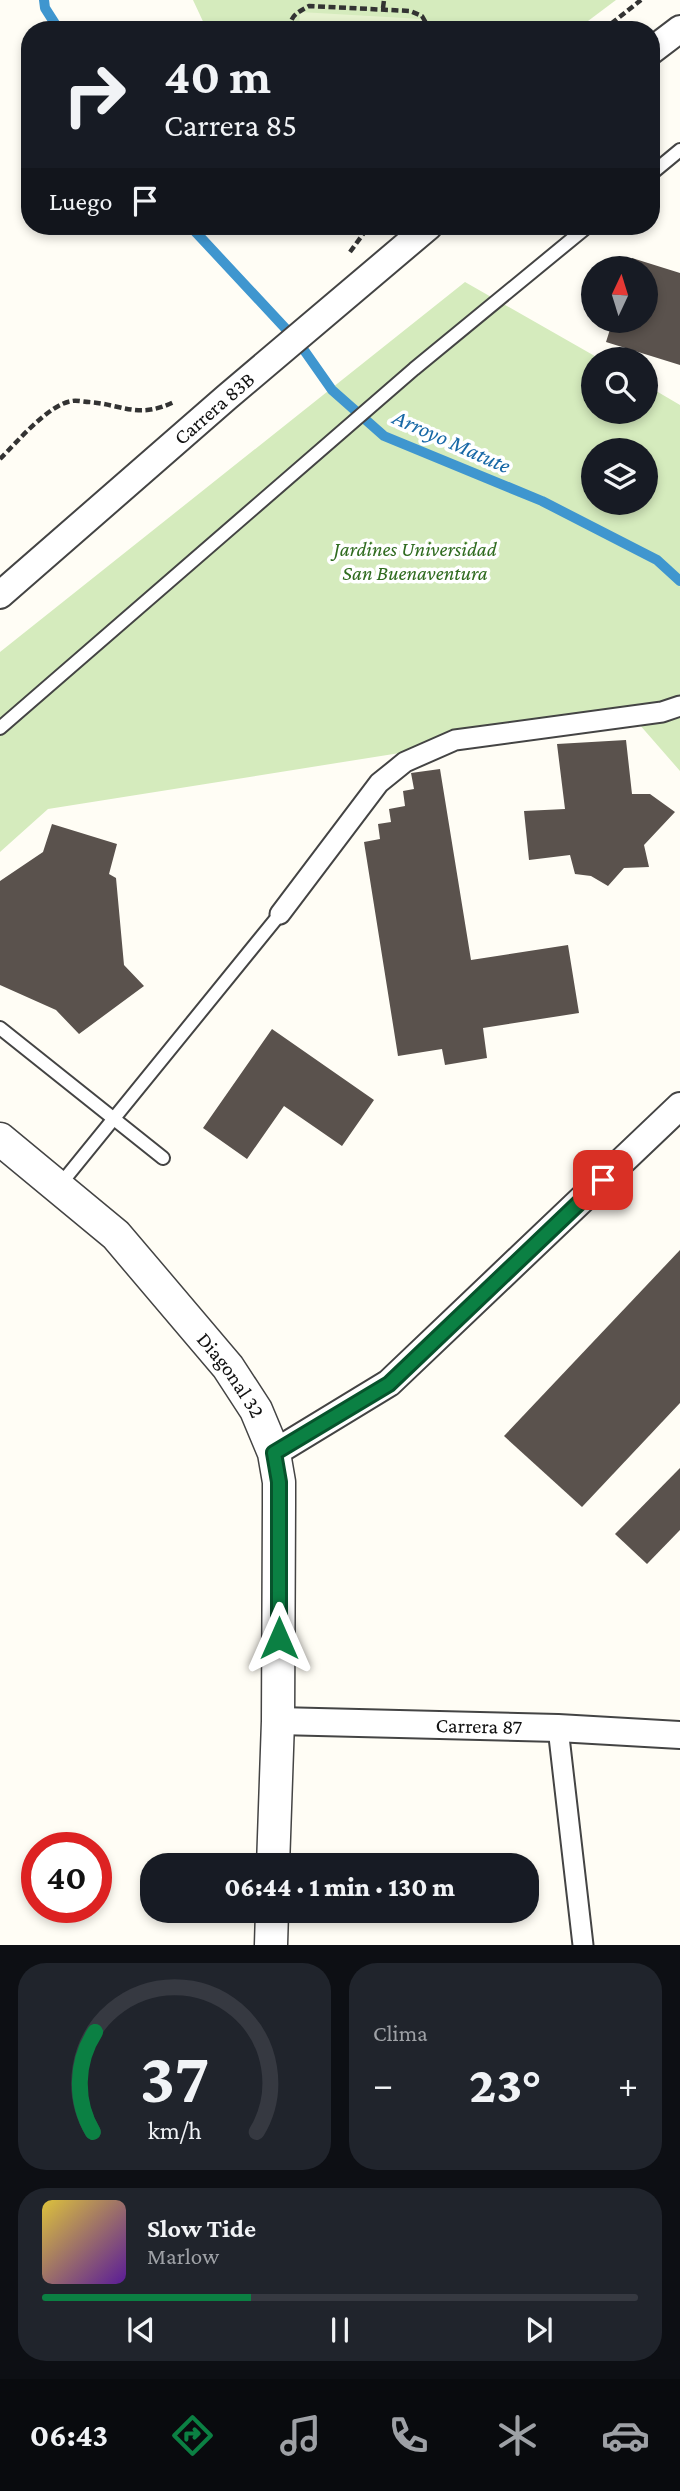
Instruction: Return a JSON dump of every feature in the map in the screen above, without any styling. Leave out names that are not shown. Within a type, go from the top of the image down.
[{"type":"street","points":[[660,44],[680,29]]},
{"type":"street","name":"Carrera 83B","points":[[0,595],[419,235]]},
{"type":"street","points":[[280,914],[379,783],[405,762],[455,740],[662,712],[680,706]]},
{"type":"street","points":[[274,1453],[389,1384],[680,1106]]},
{"type":"street","name":"Diagonal 32","points":[[2,1146],[59,1186],[116,1235],[229,1367],[256,1410],[274,1453],[279,1493],[274,1853]]},
{"type":"street","name":"Carrera 87","points":[[278,1721],[558,1728],[680,1735]]},
{"type":"street","points":[[558,1728],[583,1945]]},
{"type":"street","points":[[271,1945],[272,1923]]},
{"type":"lane","points":[[660,167],[680,150]]},
{"type":"lane","points":[[0,728],[415,369],[577,235]]},
{"type":"lane","points":[[59,1186],[280,914]]},
{"type":"lane","points":[[0,1028],[163,1158]]},
{"type":"path","points":[[383,8],[384,0]]},
{"type":"path","points":[[614,21],[641,0]]},
{"type":"path","points":[[290,21],[296,13],[309,6],[410,10],[422,16],[425,21]]},
{"type":"path","points":[[345,259],[362,235]]},
{"type":"path","points":[[0,459],[44,415],[71,401],[98,403],[134,412],[158,410],[183,398]]},
{"type":"green space","points":[[193,0],[616,0],[588,21],[203,21]]},
{"type":"green space","points":[[300,12],[422,19],[422,21],[300,21]]},
{"type":"green space","name":"Jardines Universidad San Buenaventura","points":[[465,282],[581,348],[581,424],[658,424],[658,392],[680,405],[680,771],[632,716],[48,809],[0,852],[0,652]]},
{"type":"building","points":[[658,266],[680,273],[680,365],[658,358],[658,347],[622,347],[606,342],[609,333],[658,333]]},
{"type":"building","points":[[626,740],[632,794],[650,794],[675,812],[644,845],[649,867],[624,868],[608,886],[591,876],[575,874],[570,855],[529,860],[524,811],[565,809],[557,744]]},
{"type":"building","points":[[440,769],[471,960],[568,945],[579,1013],[483,1028],[487,1058],[445,1065],[442,1049],[398,1056],[364,842],[380,839],[378,824],[391,822],[389,809],[405,806],[403,791],[414,789],[411,773]]},
{"type":"building","points":[[52,824],[117,844],[109,874],[116,878],[124,965],[144,986],[79,1034],[56,1010],[0,985],[0,881],[43,852]]},
{"type":"building","points":[[272,1029],[374,1100],[342,1146],[284,1106],[247,1159],[203,1128]]},
{"type":"building","points":[[680,1250],[680,1403],[582,1507],[504,1436]]},
{"type":"building","points":[[680,1468],[680,1530],[647,1564],[615,1534]]},
{"type":"waterway","name":"Arroyo Matute","points":[[44,0],[45,8],[53,21]]},
{"type":"waterway","name":"Arroyo Matute","points":[[198,235],[299,343],[332,390],[384,436],[542,501],[657,560],[680,581]]},
{"type":"route","points":[[279,1638],[279,1482],[274,1453],[389,1384],[603,1180]]}]
